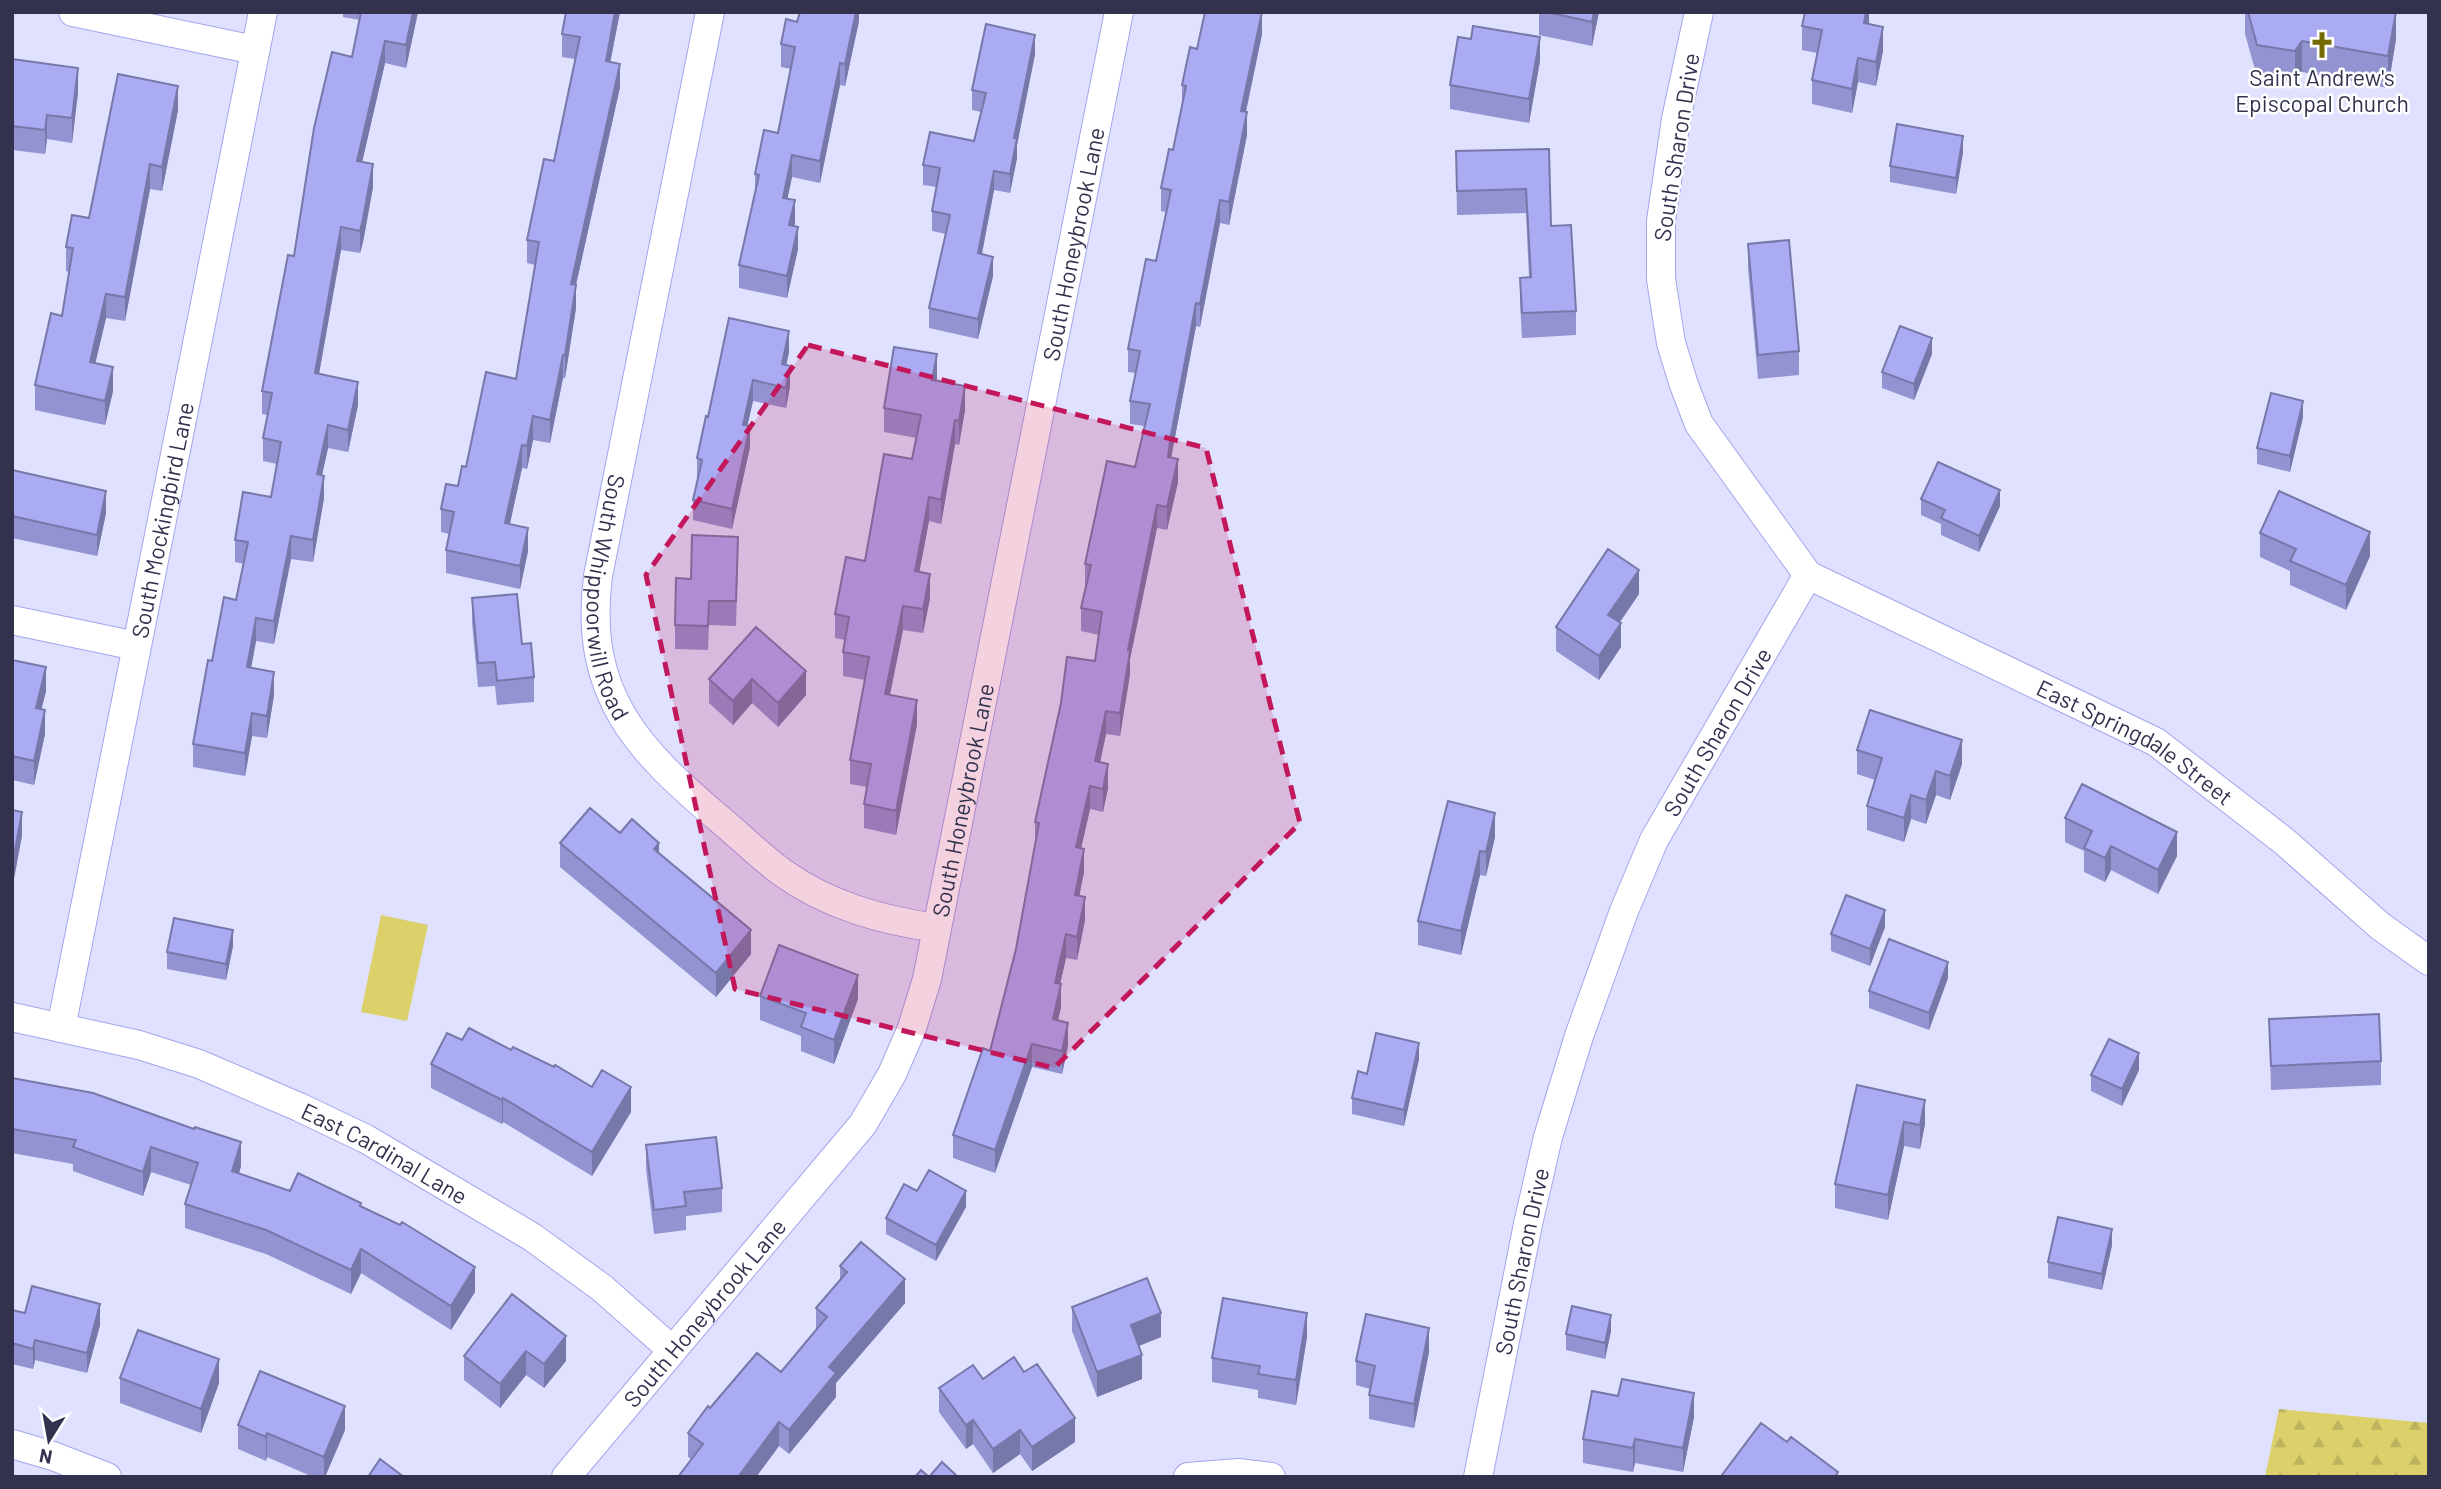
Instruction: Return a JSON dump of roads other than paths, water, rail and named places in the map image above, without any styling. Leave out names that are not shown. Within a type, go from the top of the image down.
[{"type":"street","points":[[73,12],[255,50]]},
{"type":"street","name":"South Mockingbird Lane","points":[[61,1028],[263,12]]},
{"type":"street","name":"South Whippoorwill Road","points":[[710,12],[598,576],[596,631],[600,661],[614,701],[627,726],[650,756],[698,802],[781,872],[799,884],[855,911],[936,929]]},
{"type":"street","name":"South Honeybrook Lane","points":[[566,1477],[863,1124],[892,1074],[912,1028],[927,979],[1119,12]]},
{"type":"street","name":"South Sharon Drive","points":[[1478,1477],[1530,1212],[1548,1137],[1579,1036],[1654,841],[1808,575],[1699,424],[1671,343],[1661,279],[1661,220],[1676,119],[1699,12]]},
{"type":"street","name":"East Springdale Street","points":[[1808,575],[2155,741],[2286,842],[2380,926],[2429,961]]},
{"type":"street","points":[[12,620],[136,646]]},
{"type":"street","name":"East Cardinal Lane","points":[[12,1017],[139,1045],[199,1064],[366,1139],[531,1237],[602,1288],[672,1350]]},
{"type":"street","points":[[12,1444],[107,1477]]},
{"type":"street","points":[[1188,1477],[1238,1473],[1271,1477]]},
{"type":"place","name":"Saint Andrew's Episcopal Church","points":[[2322,45]]}]
